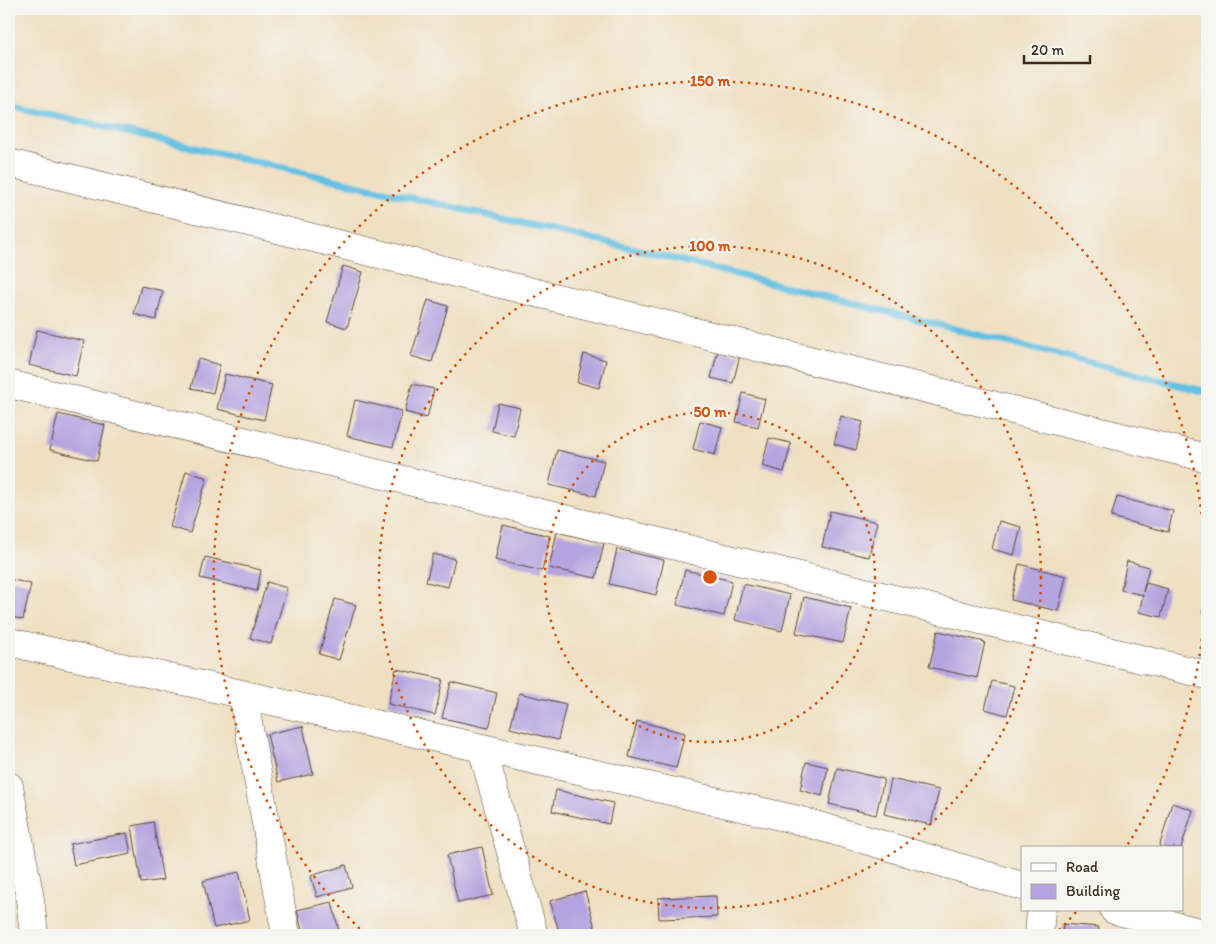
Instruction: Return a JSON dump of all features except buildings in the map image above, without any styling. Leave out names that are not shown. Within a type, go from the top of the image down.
[{"type":"street","points":[[9,163],[1207,458]]},
{"type":"street","points":[[9,384],[1207,675]]},
{"type":"street","points":[[9,642],[798,820],[1021,886]]},
{"type":"street","points":[[243,695],[286,935]]},
{"type":"street","points":[[482,748],[534,935]]},
{"type":"street","points":[[9,786],[20,896],[34,935]]},
{"type":"street","points":[[1039,935],[1041,912]]},
{"type":"street","points":[[1122,912],[1207,934]]},
{"type":"waterway","points":[[9,105],[639,250],[1207,392]]}]
